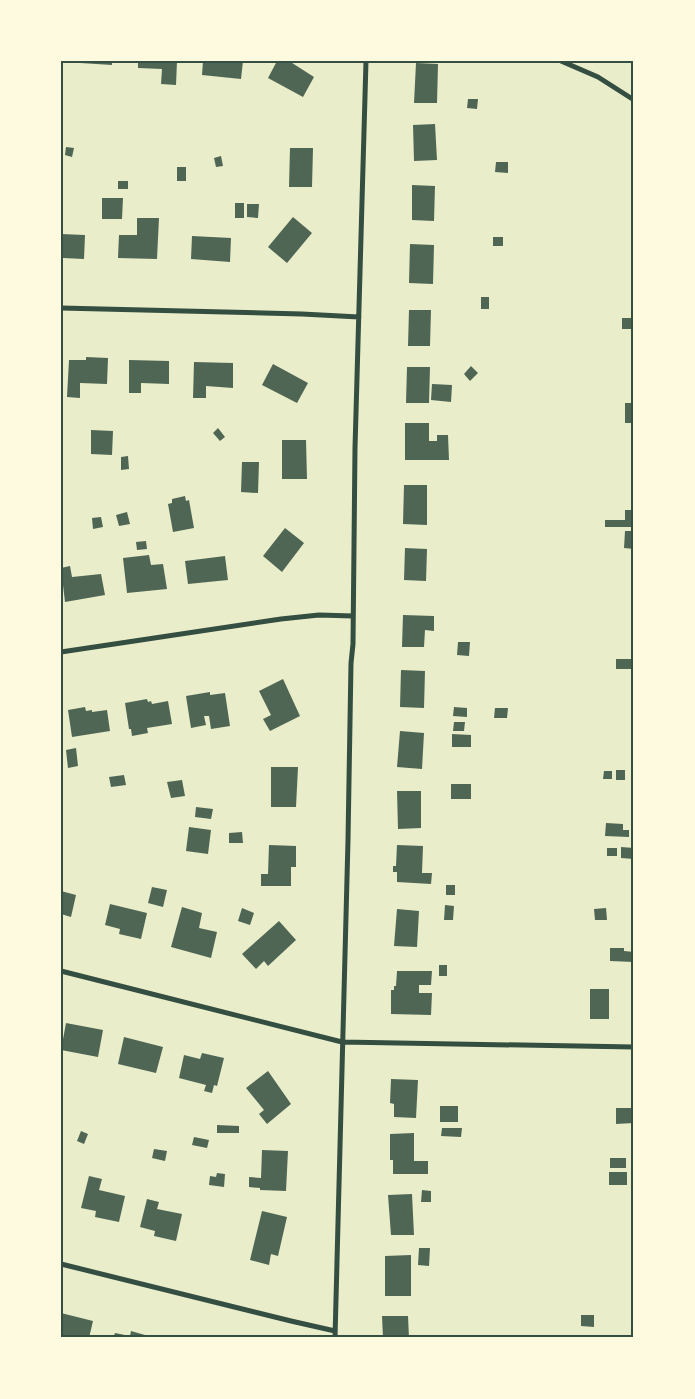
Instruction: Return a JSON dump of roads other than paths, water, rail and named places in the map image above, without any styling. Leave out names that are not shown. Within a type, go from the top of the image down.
[{"type":"street","points":[[335,1338],[366,61]]},
{"type":"street","points":[[561,61],[598,78],[634,100]]},
{"type":"street","points":[[61,308],[359,317]]},
{"type":"street","points":[[61,652],[281,619],[319,615],[353,616]]},
{"type":"street","points":[[61,971],[342,1042],[634,1047]]},
{"type":"street","points":[[61,1264],[291,1322],[335,1330]]}]
